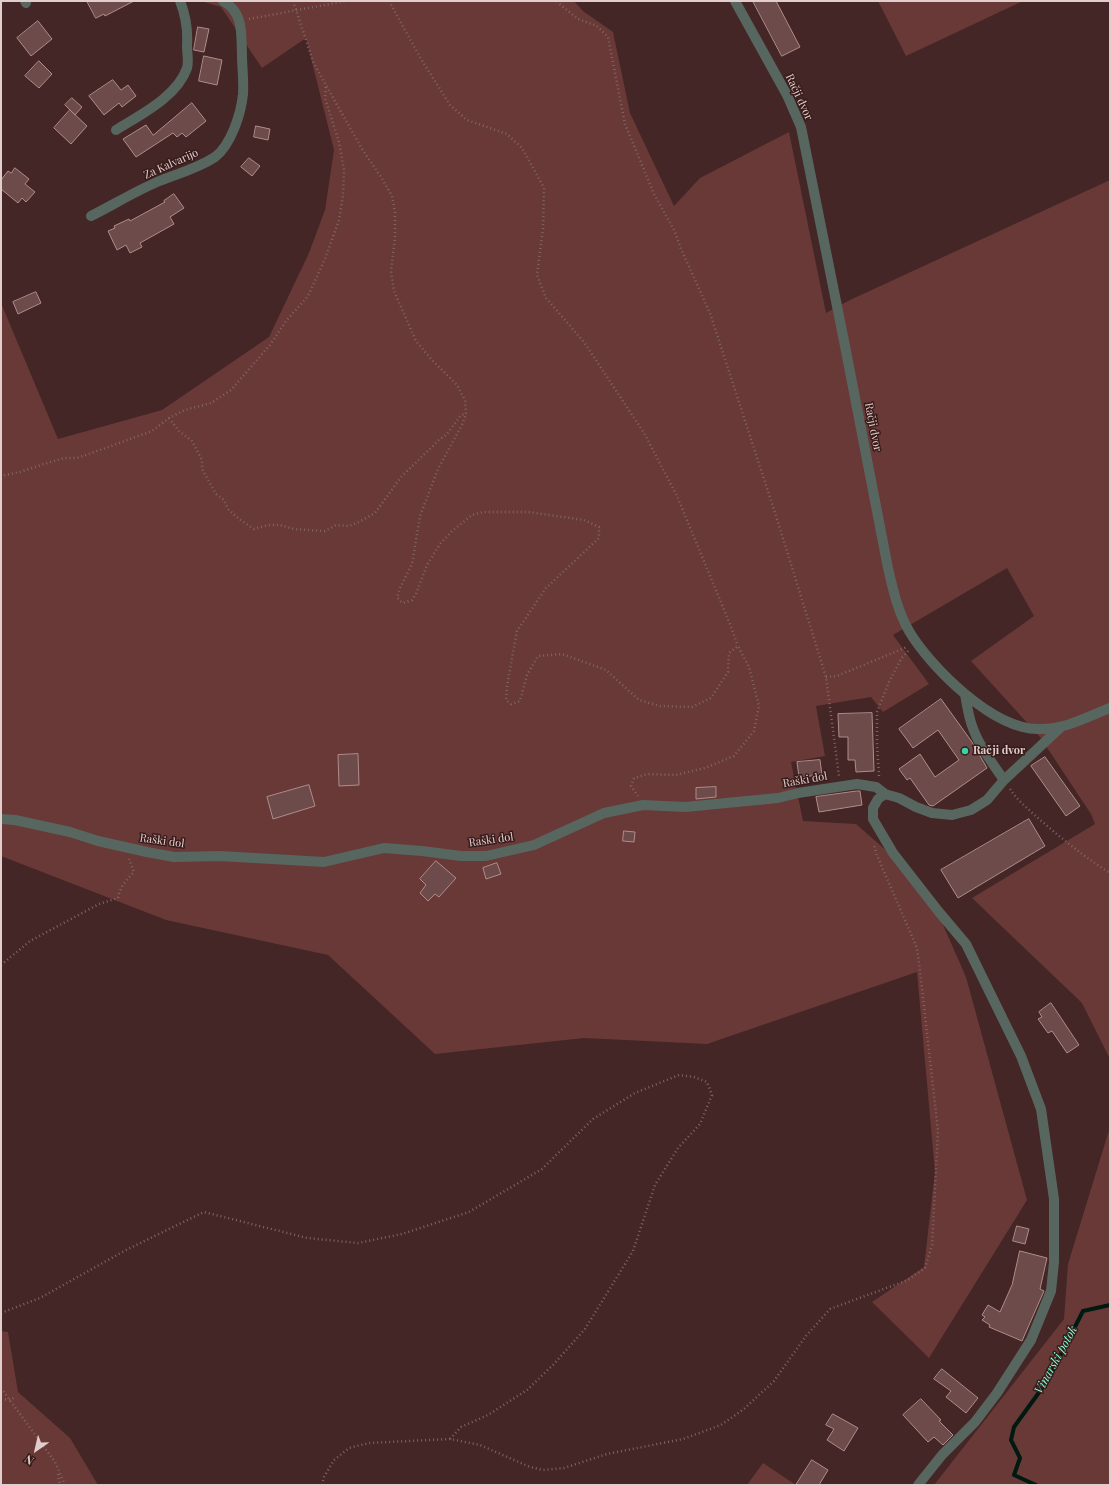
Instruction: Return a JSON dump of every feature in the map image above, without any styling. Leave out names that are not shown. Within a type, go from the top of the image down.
[{"type":"street","points":[[116,130],[155,106],[178,85],[187,67],[188,32],[185,12],[180,1]]},
{"type":"street","points":[[223,1],[232,6],[240,20]]},
{"type":"street","name":"Račji dvor","points":[[734,1],[787,95],[801,127],[888,568],[896,600],[908,630],[915,641],[946,678],[965,694],[998,717],[1019,726],[1037,729],[1062,727],[1110,708]]},
{"type":"street","name":"Za Kalvarijo","points":[[91,216],[157,182],[193,169],[216,156],[228,143],[237,120],[243,95],[240,20]]},
{"type":"street","points":[[965,694],[968,713],[974,731],[985,752],[1004,780]]},
{"type":"street","name":"Raški dol","points":[[1,819],[15,820],[70,832],[98,841],[174,857],[220,856],[324,862],[384,848],[461,856],[486,856],[534,845],[604,814],[643,805],[685,807],[778,798],[857,784],[876,787],[885,794],[899,798],[932,813],[952,816],[971,810],[988,800],[1004,780],[1062,727]]},
{"type":"street","points":[[885,794],[878,799],[873,808],[873,820],[893,853],[966,944],[1021,1056],[1041,1109],[1054,1199],[1054,1262],[1051,1291],[1031,1340],[997,1393],[975,1422],[942,1455],[918,1485]]},
{"type":"path","points":[[293,1],[314,64],[362,149],[392,196],[395,212],[395,237],[391,271],[394,291],[416,341],[432,360],[457,385],[465,400],[466,414],[463,423],[438,469],[420,516],[412,564],[397,597],[404,603],[412,600],[416,594],[427,565],[440,544],[452,531],[472,515],[483,512],[528,512],[584,520],[599,527],[599,538],[581,553],[546,588],[517,631],[507,686],[506,700],[511,704],[520,701],[527,675],[538,656],[562,654],[606,670],[639,700],[660,706],[692,707],[711,698],[728,672],[729,654],[738,646]]},
{"type":"path","points":[[240,20],[346,1]]},
{"type":"path","points":[[389,1],[421,59],[450,105],[467,120],[507,134],[522,148],[544,188],[543,229],[538,275],[546,298],[584,342],[644,433],[677,496],[738,646],[749,667],[759,706],[754,732],[734,756],[705,768],[676,775],[648,774],[634,778],[631,786],[643,805]]},
{"type":"path","points":[[558,1],[578,19],[597,26],[608,37],[625,124],[654,194],[674,230],[710,313],[776,516],[826,677],[840,787]]},
{"type":"path","points":[[1,478],[5,475],[20,472],[64,458],[77,458],[100,450],[152,430],[185,410],[211,403],[231,390],[270,345],[286,321],[308,296],[325,259],[340,220],[344,170],[339,142],[325,98],[326,83]]},
{"type":"path","points":[[170,418],[179,431],[192,441],[202,460],[202,469],[216,494],[224,500],[228,509],[254,529],[268,525],[280,525],[294,529],[325,531],[336,525],[349,526],[375,513],[401,477],[447,434],[462,415],[466,414]]},
{"type":"path","points":[[826,677],[837,676],[902,650],[915,641]]},
{"type":"path","points":[[876,787],[879,775],[877,712],[889,682],[901,659],[915,641]]},
{"type":"path","points":[[1004,780],[1015,797],[1055,833],[1091,862],[1110,873]]},
{"type":"path","points":[[322,1485],[324,1477],[334,1460],[349,1448],[369,1443],[450,1439],[480,1445],[530,1468],[543,1470],[564,1468],[607,1454],[647,1447],[689,1437],[721,1425],[744,1409],[774,1381],[806,1336],[830,1309],[908,1280],[925,1268],[932,1244],[938,1131],[917,948],[876,853],[873,840]]},
{"type":"path","points":[[1,965],[30,941],[99,904],[118,898],[124,882],[134,872],[129,862],[128,848]]},
{"type":"path","points":[[1,1313],[40,1298],[126,1250],[204,1212],[307,1238],[358,1243],[402,1234],[469,1212],[542,1169],[593,1119],[635,1093],[679,1075],[694,1077],[707,1082],[712,1095],[700,1124],[678,1148],[655,1185],[633,1251],[586,1329],[553,1365],[526,1390],[488,1415],[461,1427],[450,1439]]},
{"type":"path","points":[[1,1388],[55,1462],[65,1485]]},
{"type":"path","points":[[1,1399],[10,1400],[15,1397]]},
{"type":"path","points":[[55,1462],[60,1485]]},
{"type":"shaded area","points":[[201,1],[574,1],[583,11],[613,32],[630,113],[674,206],[700,178],[789,132],[826,313],[850,300],[1110,180],[1110,1059],[1082,1003],[972,898],[1095,824],[1091,814],[1040,737],[971,661],[1034,616],[1007,568],[893,635],[929,684],[883,712],[871,697],[816,706],[825,756],[791,762],[803,821],[856,824],[896,859],[940,918],[966,977],[1027,1200],[929,1358],[872,1302],[924,1267],[935,1172],[917,972],[707,1044],[584,1038],[435,1054],[328,955],[166,920],[1,856],[1,303],[58,439],[162,410],[269,337],[309,253],[325,210],[334,150],[306,38],[262,68],[221,7]]},
{"type":"shaded area","points":[[878,1],[1023,1],[906,56]]},
{"type":"shaded area","points":[[1110,1127],[1110,1485],[934,1485],[1064,1319],[1068,1264]]},
{"type":"shaded area","points":[[1,1331],[8,1332],[18,1392],[70,1438],[98,1485],[1,1485]]},
{"type":"shaded area","points":[[763,1463],[796,1485],[747,1485]]},
{"type":"building","points":[[87,1],[134,1],[105,16],[104,14],[96,18]]},
{"type":"building","points":[[753,1],[776,1],[800,47],[782,56]]},
{"type":"building","points":[[38,21],[52,39],[31,56],[17,38]]},
{"type":"building","points":[[198,27],[209,29],[204,52],[194,50]]},
{"type":"building","points":[[204,56],[222,60],[217,85],[199,81]]},
{"type":"building","points":[[39,61],[52,74],[39,88],[25,76]]},
{"type":"building","points":[[113,80],[121,90],[128,85],[136,96],[122,107],[119,103],[104,115],[89,96]]},
{"type":"building","points":[[72,98],[82,107],[75,115],[65,105]]},
{"type":"building","points":[[192,103],[206,121],[186,137],[182,133],[177,137],[173,133],[136,157],[123,139],[146,125],[153,135]]},
{"type":"building","points":[[70,110],[87,126],[71,144],[54,128]]},
{"type":"building","points":[[256,126],[270,129],[268,140],[254,137]]},
{"type":"building","points":[[249,158],[260,166],[252,176],[241,167]]},
{"type":"building","points":[[15,168],[29,179],[25,184],[35,192],[26,202],[22,198],[18,203],[1,189],[1,180],[8,171],[11,173]]},
{"type":"building","points":[[174,194],[184,208],[170,217],[174,224],[140,243],[142,247],[130,253],[126,245],[117,250],[108,231],[115,228],[114,226],[129,219],[130,221],[165,202],[164,201]]},
{"type":"building","points":[[36,292],[41,303],[18,314],[13,302]]},
{"type":"building","name":"Račji dvor","points":[[941,699],[972,742],[987,768],[933,806],[929,805],[910,778],[907,780],[899,769],[920,754],[935,777],[959,760],[938,730],[913,748],[899,729]]},
{"type":"building","points":[[872,713],[874,771],[856,772],[855,760],[848,760],[848,737],[839,737],[838,714]]},
{"type":"building","points":[[358,754],[359,785],[339,786],[338,755]]},
{"type":"building","points":[[1045,757],[1080,806],[1066,816],[1031,766]]},
{"type":"building","points":[[820,760],[822,775],[799,777],[797,762]]},
{"type":"building","points":[[309,785],[315,806],[273,819],[267,797]]},
{"type":"building","points":[[716,787],[716,797],[696,799],[696,788]]},
{"type":"building","points":[[860,791],[862,805],[819,812],[816,797]]},
{"type":"building","points":[[1029,819],[1045,846],[958,898],[941,870]]},
{"type":"building","points":[[624,831],[635,832],[634,842],[623,841]]},
{"type":"building","points":[[436,861],[456,878],[439,897],[435,894],[428,901],[420,893],[426,885],[420,879]]},
{"type":"building","points":[[497,863],[501,874],[486,879],[483,868]]},
{"type":"building","points":[[1051,1003],[1079,1045],[1067,1053],[1052,1031],[1048,1033],[1038,1019],[1042,1017],[1039,1012]]},
{"type":"building","points":[[1017,1226],[1029,1229],[1025,1244],[1013,1241]]},
{"type":"building","points":[[1020,1251],[1047,1258],[1040,1289],[1044,1291],[1022,1341],[989,1327],[990,1325],[982,1320],[985,1317],[982,1315],[988,1305],[1000,1312],[1012,1285]]},
{"type":"building","points":[[942,1369],[978,1398],[966,1413],[946,1397],[951,1391],[934,1379]]},
{"type":"building","points":[[921,1399],[953,1435],[943,1445],[934,1437],[928,1442],[903,1415]]},
{"type":"building","points":[[833,1414],[858,1428],[844,1451],[827,1440],[834,1429],[826,1425]]},
{"type":"building","points":[[812,1460],[828,1470],[819,1485],[796,1485]]},
{"type":"waterway","name":"Vinarski potok","points":[[1036,1485],[1014,1475],[1020,1458],[1011,1440],[1014,1427],[1048,1380],[1083,1311],[1110,1305]]},
{"type":"place","name":"Račji dvor","points":[[965,751]]}]
